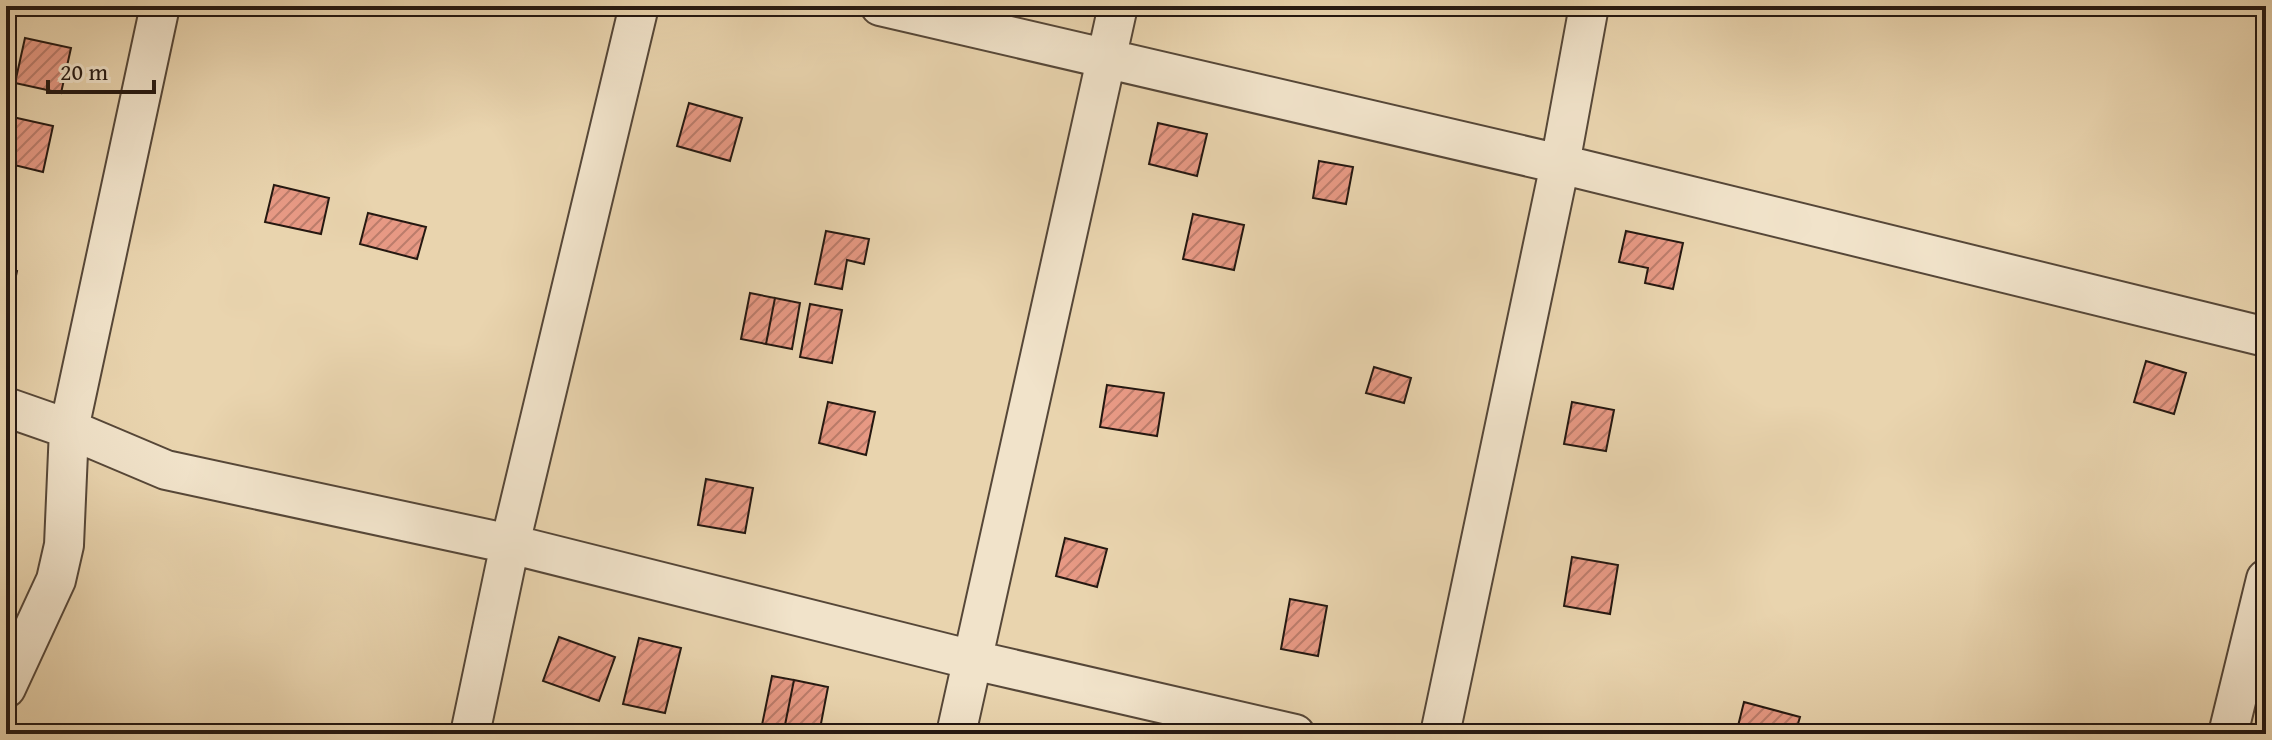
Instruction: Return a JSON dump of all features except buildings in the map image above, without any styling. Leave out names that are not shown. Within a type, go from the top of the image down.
[{"type":"street","points":[[6,688],[56,580],[64,545],[69,429],[160,6]]},
{"type":"street","points":[[470,734],[510,544],[639,6]]},
{"type":"street","points":[[880,6],[1560,164],[2266,337]]},
{"type":"street","points":[[956,734],[1118,6]]},
{"type":"street","points":[[1440,734],[1560,164],[1589,6]]},
{"type":"street","points":[[6,407],[69,429],[166,470],[510,544],[973,660],[1295,734]]},
{"type":"street","points":[[2228,734],[2266,579]]}]
